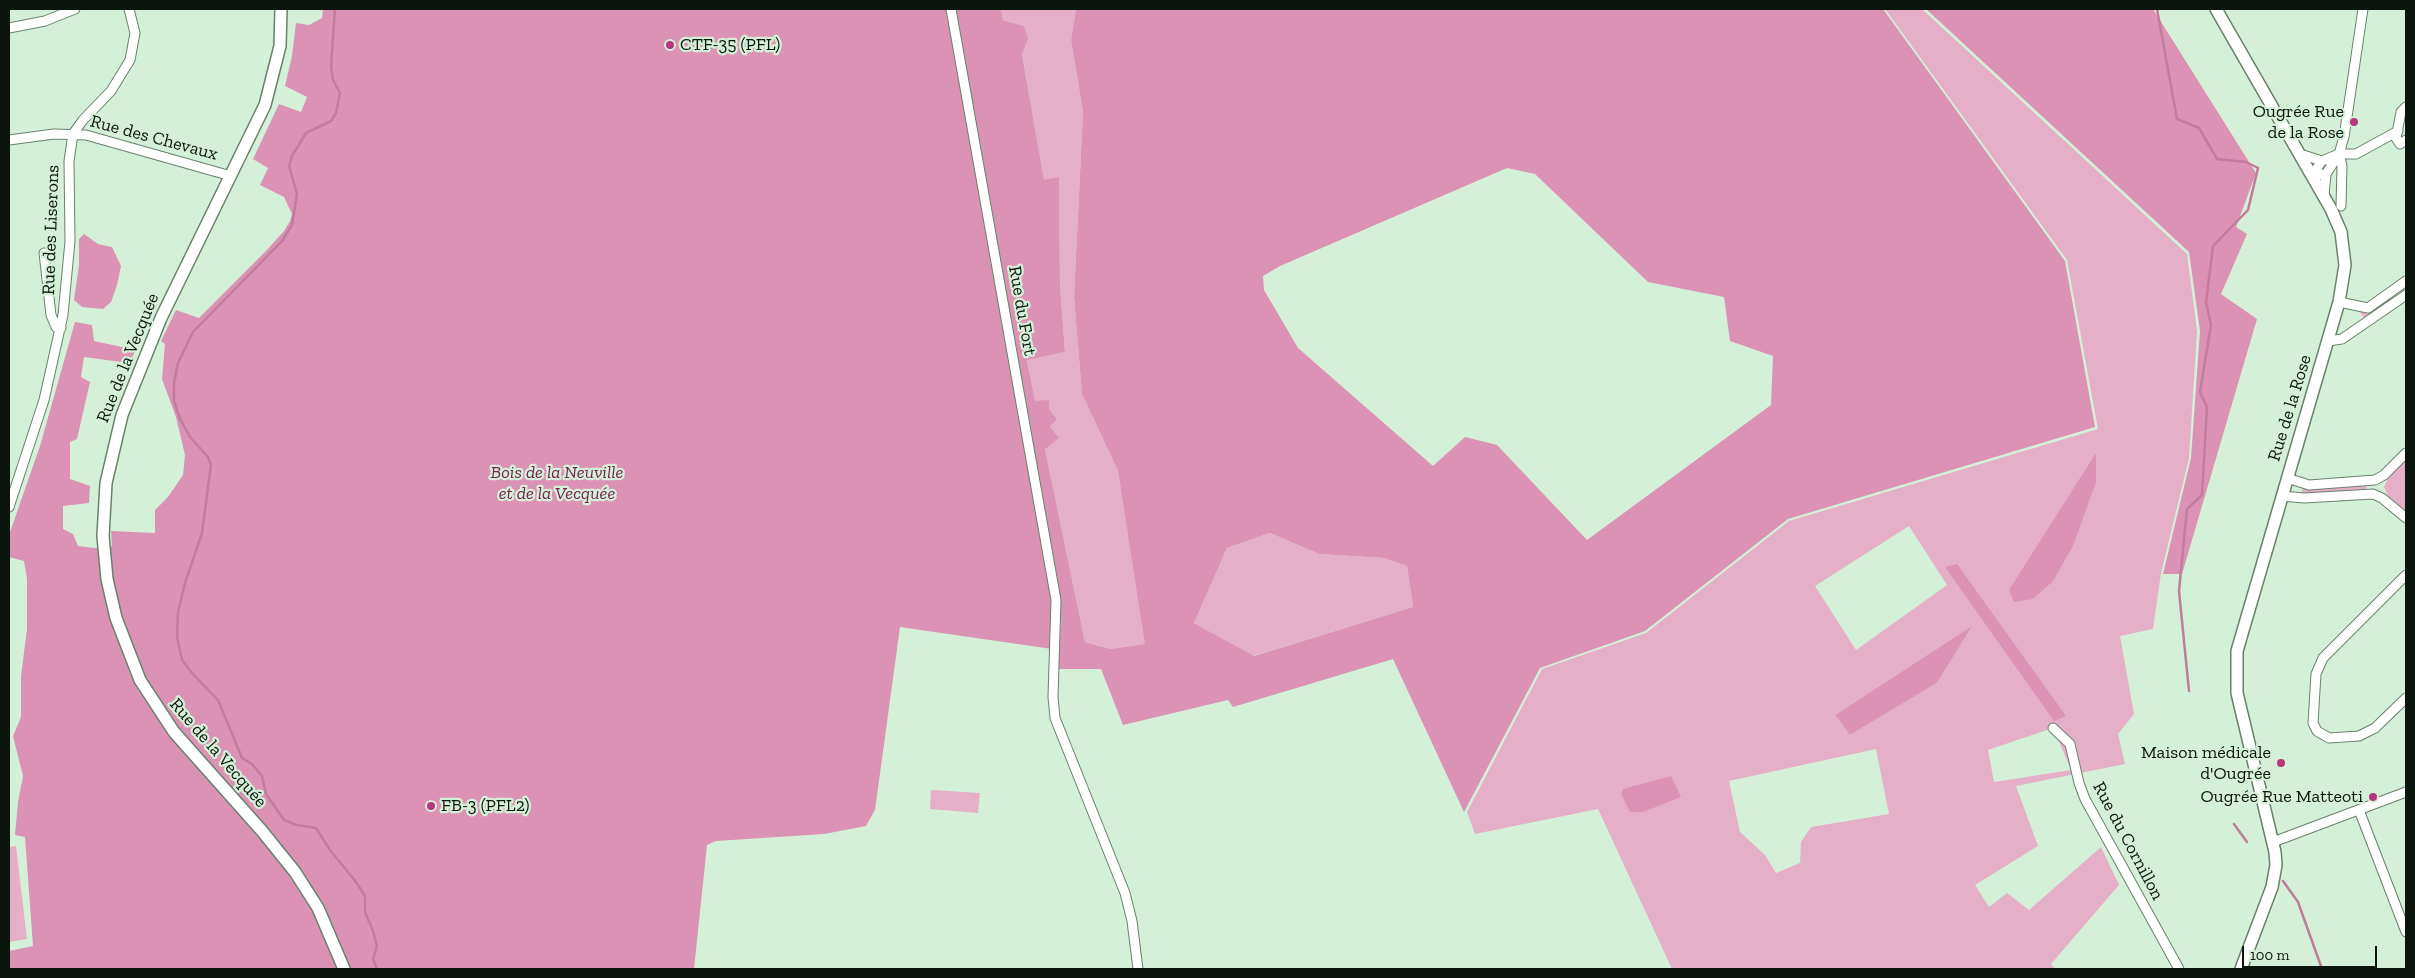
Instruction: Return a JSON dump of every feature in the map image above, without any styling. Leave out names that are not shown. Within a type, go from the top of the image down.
[{"type":"main road","name":"Rue de la Vecquée","points":[[281,9],[280,46],[272,84],[262,112],[161,318],[122,415],[110,463],[103,504],[102,536],[108,578],[122,637],[140,680],[151,700],[174,732],[262,831],[295,872],[318,908],[344,969]]},
{"type":"main road","name":"Rue de la Rose","points":[[2216,9],[2324,195],[2339,226],[2344,249],[2345,275],[2328,341],[2241,635],[2236,668],[2238,699],[2273,842],[2276,865],[2276,877],[2242,969]]},
{"type":"street","points":[[9,28],[45,21],[75,9]]},
{"type":"street","points":[[73,134],[111,91],[130,60],[135,33],[129,9]]},
{"type":"street","name":"Rue du Fort","points":[[951,9],[1049,552],[1057,620],[1053,697],[1055,718],[1125,893],[1132,921],[1138,969]]},
{"type":"street","points":[[2324,195],[2326,174],[2339,154],[2344,137],[2363,9]]},
{"type":"street","points":[[2406,107],[2401,112],[2398,142],[2402,144],[2406,140]]},
{"type":"street","points":[[2312,174],[2322,161],[2339,154],[2356,154],[2398,131]]},
{"type":"street","name":"Rue des Chevaux","points":[[9,140],[73,134],[102,139],[231,176]]},
{"type":"street","name":"Rue des Liserons","points":[[9,507],[44,400],[61,328],[70,242],[69,161],[73,134]]},
{"type":"street","points":[[2300,154],[2322,161]]},
{"type":"street","points":[[2339,154],[2342,166],[2341,206]]},
{"type":"street","points":[[2312,174],[2326,174]]},
{"type":"street","name":"Rue des Liserons","points":[[44,253],[51,315],[56,326],[61,328]]},
{"type":"street","points":[[2339,302],[2368,308],[2406,281]]},
{"type":"street","points":[[2328,341],[2342,339],[2406,296]]},
{"type":"street","points":[[2287,478],[2309,485],[2375,480],[2384,475],[2406,453]]},
{"type":"street","points":[[2384,475],[2381,488],[2386,500]]},
{"type":"street","points":[[2282,496],[2304,498],[2368,493],[2386,500],[2406,518]]},
{"type":"street","points":[[2406,574],[2323,658],[2316,674],[2313,723],[2317,731],[2328,738],[2360,736],[2376,728],[2406,698]]},
{"type":"street","name":"Rue du Cornillon","points":[[2053,728],[2060,732],[2070,744],[2078,783],[2085,799],[2179,969]]},
{"type":"street","points":[[2273,842],[2406,792]]},
{"type":"street","points":[[2359,810],[2406,932]]},
{"type":"shaded area","points":[[1001,9],[1076,9],[1071,40],[1083,112],[1074,297],[1082,394],[1118,471],[1146,644],[1110,649],[1085,642],[1045,449],[1050,427],[1057,419],[1049,409],[1035,402],[1027,359],[1065,352],[1060,285],[1059,177],[1044,181],[1022,53],[1024,26],[1003,20]]},
{"type":"shaded area","points":[[1885,9],[1922,9],[2187,254],[2197,331],[2189,458],[2161,573],[2153,629],[2120,636],[2134,714],[2118,734],[2125,764],[2016,786],[2038,846],[1975,885],[1989,907],[2007,893],[2029,910],[2101,847],[2119,885],[2051,964],[2055,969],[1672,969],[1598,809],[1475,834],[1467,812],[1542,669],[1646,633],[1789,521],[2098,429],[2067,260]],"holes":[[[1909,526],[1947,585],[1856,650],[1815,586]],[[1971,627],[1937,683],[1850,735],[1835,715]],[[2053,728],[2071,770],[1994,782],[1988,750]],[[1876,749],[1889,814],[1811,827],[1801,842],[1800,863],[1776,873],[1765,855],[1740,832],[1729,781]]]},
{"type":"shaded area","points":[[2390,297],[2392,301],[2365,320],[2360,312],[2371,311]]},
{"type":"shaded area","points":[[2406,459],[2406,512],[2388,496],[2384,487],[2389,476]]},
{"type":"shaded area","points":[[2364,484],[2367,487],[2365,490],[2306,496],[2301,493],[2303,489]]},
{"type":"shaded area","points":[[1270,533],[1319,554],[1384,558],[1407,566],[1413,607],[1253,656],[1194,623],[1227,548]]},
{"type":"shaded area","points":[[931,790],[980,793],[978,813],[930,809]]},
{"type":"shaded area","points":[[16,846],[27,939],[9,942],[9,847]]},
{"type":"green space","name":"Bois de la Neuville et de la Vecquée","points":[[323,9],[946,9],[1048,572],[1053,618],[1052,649],[900,627],[875,810],[866,826],[824,834],[716,841],[707,845],[694,969],[9,969],[9,951],[33,946],[25,837],[15,835],[23,776],[13,736],[21,717],[21,676],[27,629],[27,579],[24,561],[9,557],[9,535],[40,446],[75,322],[92,325],[94,341],[136,350],[129,363],[84,357],[81,377],[90,382],[77,439],[70,442],[70,479],[90,486],[89,503],[63,506],[63,529],[73,534],[78,546],[94,548],[112,546],[111,531],[155,533],[155,510],[168,497],[183,475],[185,455],[176,417],[162,379],[165,344],[161,341],[176,310],[199,318],[265,252],[284,231],[290,221],[292,214],[284,197],[260,185],[268,168],[253,159],[279,104],[301,112],[307,97],[285,86],[292,56],[296,23],[309,25],[322,18]]},
{"type":"green space","points":[[956,9],[1001,9],[1003,20],[1024,26],[1028,38],[1022,54],[1044,180],[1059,177],[1060,285],[1065,352],[1027,360],[1035,401],[1049,400],[1049,409],[1057,419],[1050,427],[1059,438],[1045,449],[1085,642],[1110,649],[1145,644],[1118,471],[1082,394],[1074,297],[1083,112],[1071,40],[1076,9],[1883,9],[2065,261],[2095,427],[1788,519],[1645,631],[1540,668],[1464,812],[1393,659],[1233,707],[1228,700],[1123,725],[1101,669],[1058,669],[1061,619],[1058,582]],"holes":[[[1507,168],[1535,174],[1648,282],[1724,297],[1730,341],[1773,356],[1771,405],[1587,540],[1497,445],[1465,437],[1433,466],[1298,348],[1264,290],[1263,276],[1280,266]],[[1270,533],[1319,554],[1384,558],[1407,566],[1413,607],[1254,656],[1194,623],[1227,548]]]},
{"type":"green space","points":[[1926,9],[2153,9],[2256,173],[2236,227],[2247,234],[2221,294],[2257,319],[2182,574],[2163,574],[2191,458],[2200,331],[2189,252]]},
{"type":"green space","points":[[84,234],[98,244],[112,247],[121,266],[111,302],[103,309],[82,307],[74,300],[79,265],[79,239]]},
{"type":"green space","points":[[2096,453],[2096,482],[2073,546],[2053,581],[2033,599],[2014,602],[2009,590]]},
{"type":"green space","points":[[1957,564],[2066,716],[2054,721],[1945,567]]},
{"type":"green space","points":[[1972,626],[1937,683],[1850,735],[1835,715]]},
{"type":"green space","points":[[1671,776],[1681,797],[1643,812],[1630,812],[1621,794],[1623,789]]},
{"type":"waterway","points":[[335,9],[331,67],[333,80],[340,93],[336,113],[331,121],[306,133],[292,156],[289,166],[297,194],[292,225],[282,241],[193,332],[178,363],[174,383],[174,401],[180,419],[190,437],[208,457],[211,465],[202,533],[185,583],[178,612],[177,637],[182,660],[218,700],[242,758],[252,764],[262,776],[266,794],[284,820],[297,825],[316,828],[330,850],[365,896],[365,912],[377,946],[373,959],[377,969]]},
{"type":"waterway","points":[[2157,9],[2177,119],[2199,128],[2217,159],[2246,162],[2258,168],[2248,210],[2213,246],[2206,302],[2211,325],[2200,392],[2207,407],[2202,495],[2187,509],[2179,591],[2189,691]]},
{"type":"waterway","points":[[2234,824],[2247,842]]},
{"type":"waterway","points":[[2283,881],[2298,902],[2322,969]]},
{"type":"place","name":"CTF-35 (PFL)","points":[[670,45]]},
{"type":"place","name":"Ougrée Rue de la Rose","points":[[2354,122]]},
{"type":"place","name":"Maison médicale d'Ougrée","points":[[2281,763]]},
{"type":"place","name":"Ougrée Rue Matteoti","points":[[2373,797]]},
{"type":"place","name":"FB-3 (PFL2)","points":[[431,806]]}]
